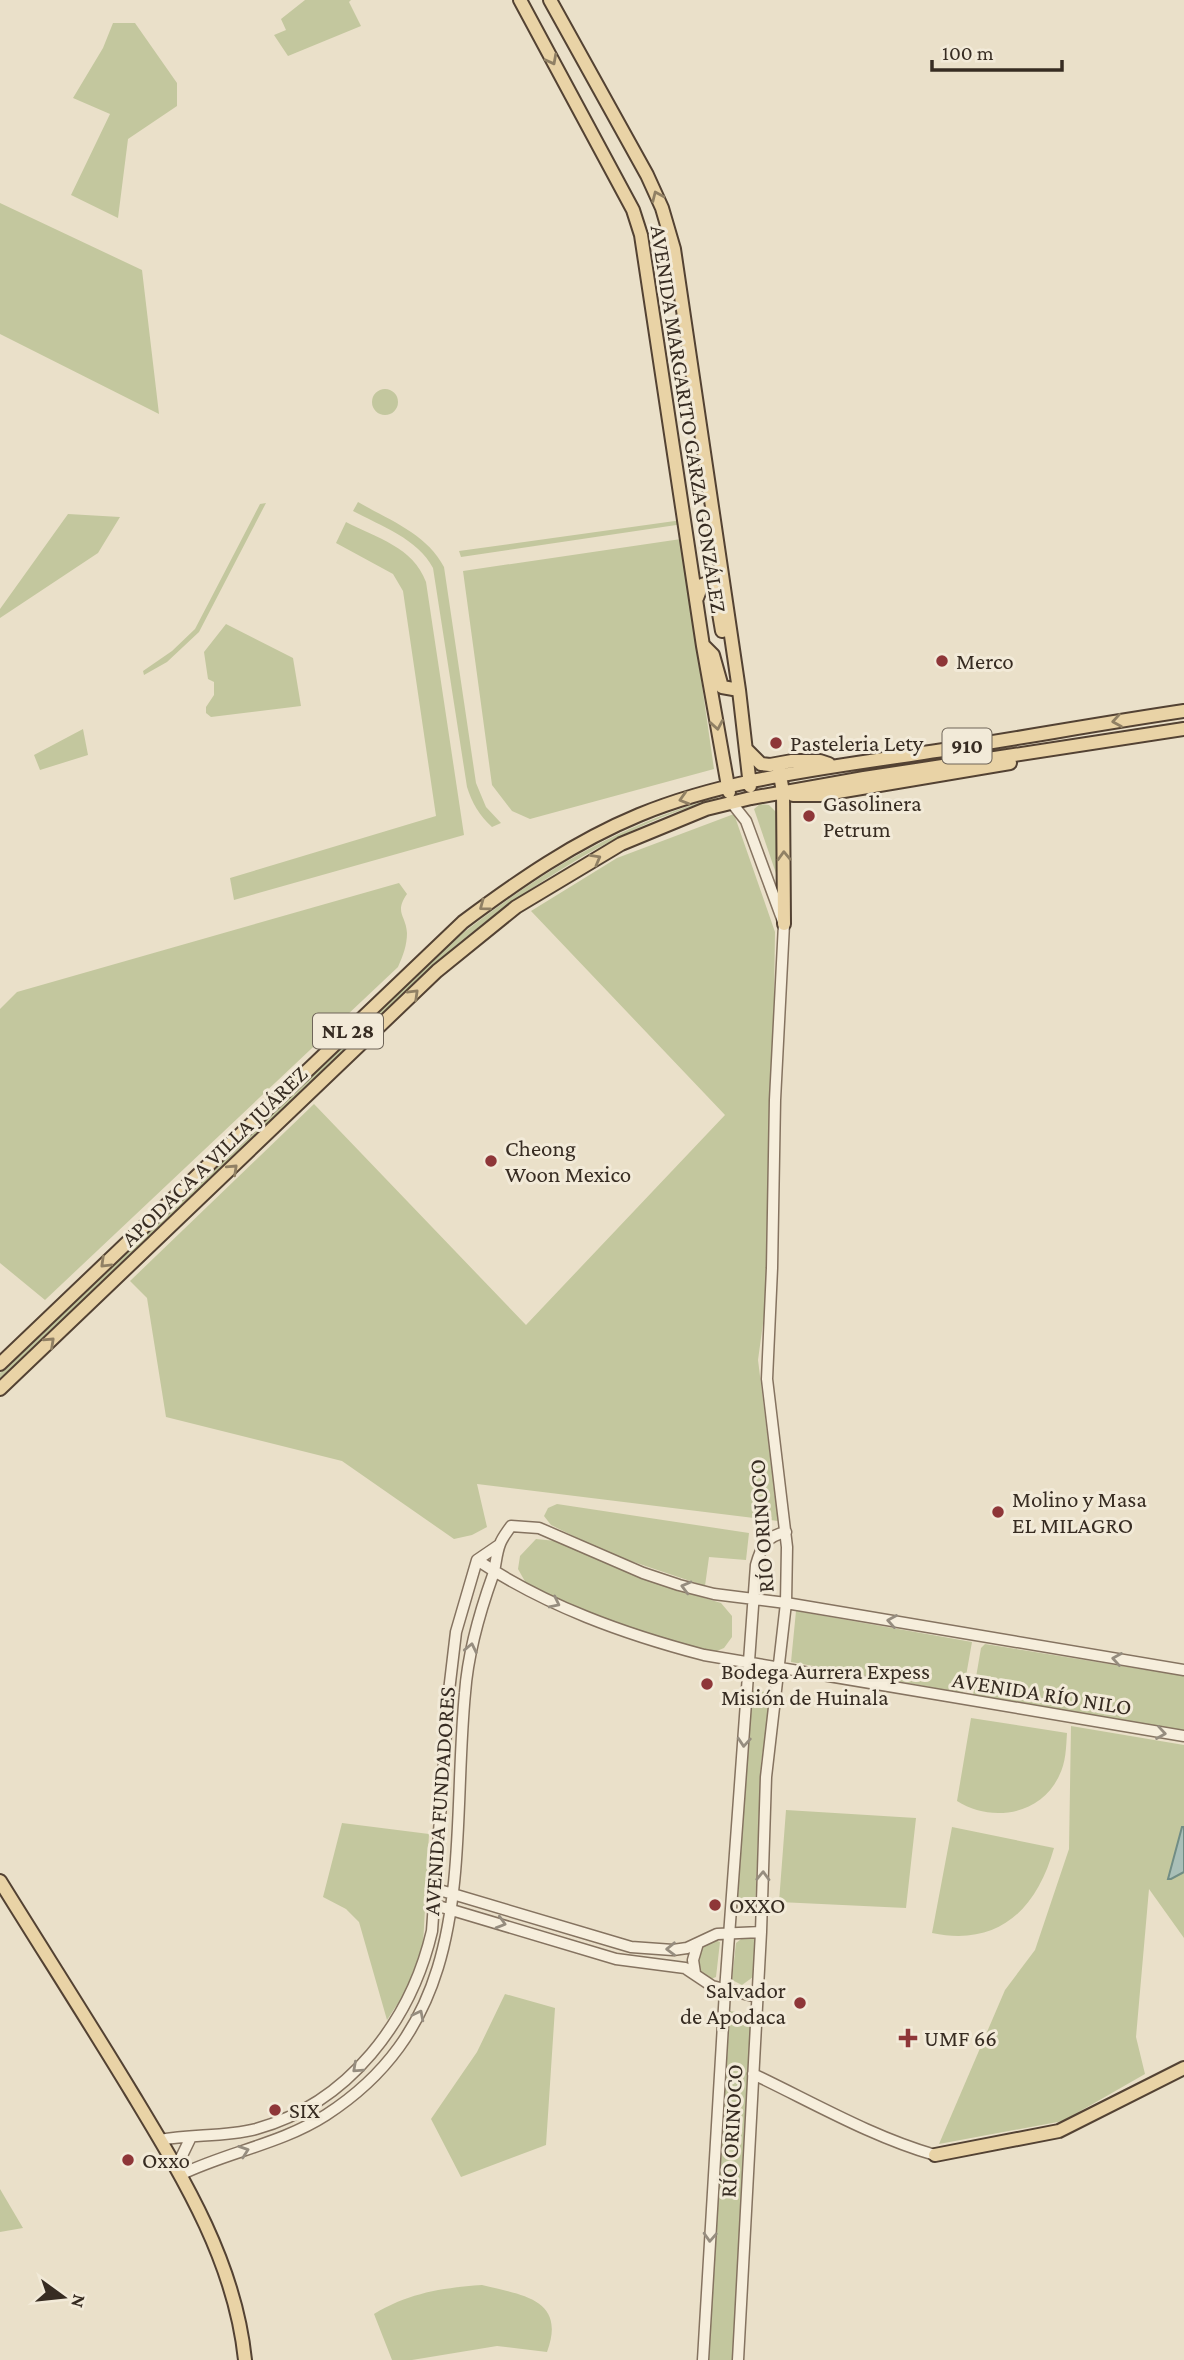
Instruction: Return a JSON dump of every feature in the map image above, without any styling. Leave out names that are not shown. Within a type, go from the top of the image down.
[{"type":"main road","name":"AVENIDA MARGARITO GARZA GONZÁLEZ","points":[[520,0],[633,210],[641,235],[696,601],[731,802]]},
{"type":"main road","name":"AVENIDA MARGARITO GARZA GONZÁLEZ","points":[[550,0],[647,175],[668,226],[676,262],[739,690],[751,798]]},
{"type":"main road","points":[[696,601],[702,585],[708,583],[712,586],[715,590],[724,643],[734,656]]},
{"type":"main road","points":[[704,646],[713,654],[722,687],[739,690]]},
{"type":"main road","name":"910","points":[[750,781],[779,770],[836,766],[1184,711]]},
{"type":"main road","name":"910","points":[[751,798],[1184,729]]},
{"type":"main road","points":[[783,792],[813,796],[1184,737]]},
{"type":"main road","points":[[746,749],[761,764],[779,770],[783,792],[784,924]]},
{"type":"main road","name":"APODACA A VILLA JUÁREZ","points":[[0,1364],[463,922],[539,867],[604,831],[679,800],[750,781]]},
{"type":"main road","name":"APODACA A VILLA JUÁREZ","points":[[0,1389],[437,971],[477,936],[516,906],[621,845],[679,819],[751,798]]},
{"type":"main road","points":[[0,1881],[178,2171],[223,2262],[245,2359]]},
{"type":"main road","points":[[935,2155],[1059,2131],[1184,2068]]},
{"type":"street","points":[[746,821],[751,798]]},
{"type":"street","name":"RÍO ORINOCO","points":[[731,802],[746,821],[784,924],[775,1100],[767,1379],[786,1603],[766,1776],[761,1932],[738,2360]]},
{"type":"street","name":"AVENIDA FUNDADORES","points":[[178,2171],[297,2132],[326,2115],[376,2074],[413,2026],[431,1991],[447,1938],[454,1893],[467,1673],[499,1545],[511,1526]]},
{"type":"street","name":"AVENIDA RÍO NILO","points":[[511,1526],[539,1528],[679,1586],[714,1594],[786,1603],[1184,1670]]},
{"type":"street","name":"RÍO ORINOCO","points":[[703,2360],[725,1991],[756,1565],[761,1548],[781,1533]]},
{"type":"street","name":"AVENIDA FUNDADORES","points":[[160,2140],[240,2132],[271,2124],[337,2087],[366,2061],[399,2016],[426,1954],[435,1905],[456,1632],[477,1560],[499,1545]]},
{"type":"street","name":"AVENIDA RÍO NILO","points":[[477,1560],[494,1572],[573,1612],[662,1644],[748,1664],[1184,1736]]},
{"type":"street","points":[[436,1889],[631,1947],[673,1950],[687,1948],[717,1934],[761,1932]]},
{"type":"street","points":[[435,1905],[616,1959],[672,1966],[695,1973],[712,1986],[725,1991],[757,1997]]},
{"type":"street","points":[[695,1973],[693,1960],[698,1943]]},
{"type":"street","points":[[753,2074],[870,2130],[916,2150],[935,2155]]},
{"type":"street","points":[[178,2171],[191,2137]]},
{"type":"green space","points":[[305,0],[351,0],[349,2],[361,26],[288,56],[274,35],[286,30],[281,19]]},
{"type":"green space","points":[[113,23],[135,23],[177,83],[177,106],[128,139],[118,218],[71,195],[110,114],[73,98],[103,48]]},
{"type":"green space","points":[[0,203],[142,270],[159,414],[0,334]]},
{"type":"green space","points":[[385,389],[394,393],[398,402],[394,411],[385,415],[376,411],[372,402],[376,393]]},
{"type":"green space","points":[[358,502],[428,545],[444,567],[476,783],[486,807],[501,823],[492,827],[476,808],[467,787],[433,568],[408,541],[353,511]]},
{"type":"green space","points":[[266,503],[199,632],[167,662],[144,675],[143,671],[172,651],[195,629],[260,504]]},
{"type":"green space","points":[[68,514],[120,517],[98,553],[0,618],[0,609]]},
{"type":"green space","points":[[682,520],[683,524],[461,557],[459,551]]},
{"type":"green space","points":[[346,522],[403,552],[420,570],[426,582],[464,835],[234,900],[230,878],[436,816],[403,591],[393,574],[336,543]]},
{"type":"green space","points":[[681,539],[714,769],[530,819],[512,811],[492,785],[463,571]]},
{"type":"green space","points":[[226,624],[293,658],[301,706],[211,717],[206,713],[206,707],[214,695],[214,682],[208,679],[204,652]]},
{"type":"green space","points":[[1184,721],[1184,726],[790,784],[790,783]]},
{"type":"green space","points":[[83,729],[88,755],[40,770],[34,755]]},
{"type":"green space","points":[[718,797],[648,823],[582,857],[519,897],[460,942],[0,1379],[0,1373],[33,1340],[454,940],[516,894],[579,855],[644,823],[680,809]]},
{"type":"green space","points":[[760,804],[769,805],[777,813],[781,888],[754,809]]},
{"type":"green space","points":[[734,814],[775,932],[770,1272],[758,1360],[778,1521],[477,1484],[487,1527],[472,1535],[454,1539],[342,1461],[166,1417],[147,1298],[130,1281],[314,1104],[526,1325],[725,1115],[531,911],[617,858]]},
{"type":"green space","points":[[399,883],[407,894],[401,910],[407,933],[398,967],[45,1300],[0,1263],[0,1009],[17,992]]},
{"type":"green space","points":[[557,1504],[749,1533],[746,1560],[709,1557],[705,1586],[610,1554],[551,1525],[544,1516],[548,1508]]},
{"type":"green space","points":[[536,1539],[556,1541],[652,1582],[721,1603],[732,1616],[732,1637],[724,1648],[712,1653],[685,1647],[603,1620],[527,1585],[518,1569],[520,1556]]},
{"type":"green space","points":[[796,1611],[972,1642],[963,1693],[791,1662]]},
{"type":"green space","points":[[985,1644],[1184,1676],[1184,1734],[978,1700],[973,1695],[981,1648]]},
{"type":"green space","points":[[752,1690],[772,1693],[761,1763],[755,1911],[737,1911]]},
{"type":"green space","points":[[971,1718],[1067,1733],[1063,1765],[1051,1789],[1028,1807],[999,1813],[970,1808],[957,1801]]},
{"type":"green space","points":[[1071,1726],[1184,1745],[1184,1938],[1149,1889],[1136,2037],[1145,2074],[1063,2121],[939,2144],[1005,1990],[1035,1950],[1069,1849]]},
{"type":"green space","points":[[786,1810],[916,1818],[906,1908],[779,1902]]},
{"type":"green space","points":[[342,1823],[429,1834],[423,1945],[406,1991],[387,2020],[359,1922],[346,1909],[323,1897]]},
{"type":"green space","points":[[952,1827],[1054,1848],[1047,1870],[1026,1905],[1012,1919],[996,1928],[977,1934],[956,1936],[932,1933]]},
{"type":"green space","points":[[745,1936],[754,1939],[756,1946],[753,1977],[742,1985],[732,1980],[736,1943]]},
{"type":"green space","points":[[713,1939],[720,1942],[716,1977],[711,1979],[701,1972],[699,1958],[705,1945]]},
{"type":"green space","points":[[505,1994],[555,2008],[546,2145],[461,2177],[431,2119],[477,2052]]},
{"type":"green space","points":[[730,2011],[751,2014],[734,2360],[708,2360]]},
{"type":"green space","points":[[0,2189],[23,2228],[0,2232]]},
{"type":"green space","points":[[482,2285],[525,2296],[546,2310],[551,2320],[552,2334],[547,2352],[497,2346],[412,2360],[392,2360],[374,2314],[400,2301],[426,2293]]},
{"type":"water","points":[[1182,1827],[1184,1872],[1168,1879]]},
{"type":"place","name":"Merco","points":[[942,661]]},
{"type":"place","name":"Pasteleria Lety","points":[[776,743]]},
{"type":"place","name":"Gasolinera Petrum","points":[[809,816]]},
{"type":"place","name":"Cheong Woon Mexico","points":[[491,1161]]},
{"type":"place","name":"Molino y Masa EL MILAGRO","points":[[998,1512]]},
{"type":"place","name":"Bodega Aurrera Expess Misión de Huinala","points":[[707,1684]]},
{"type":"place","name":"OXXO","points":[[715,1905]]},
{"type":"place","name":"Salvador de Apodaca","points":[[800,2003]]},
{"type":"place","name":"UMF 66","points":[[908,2038]]},
{"type":"place","name":"SIX","points":[[275,2110]]},
{"type":"place","name":"Oxxo","points":[[128,2160]]}]
